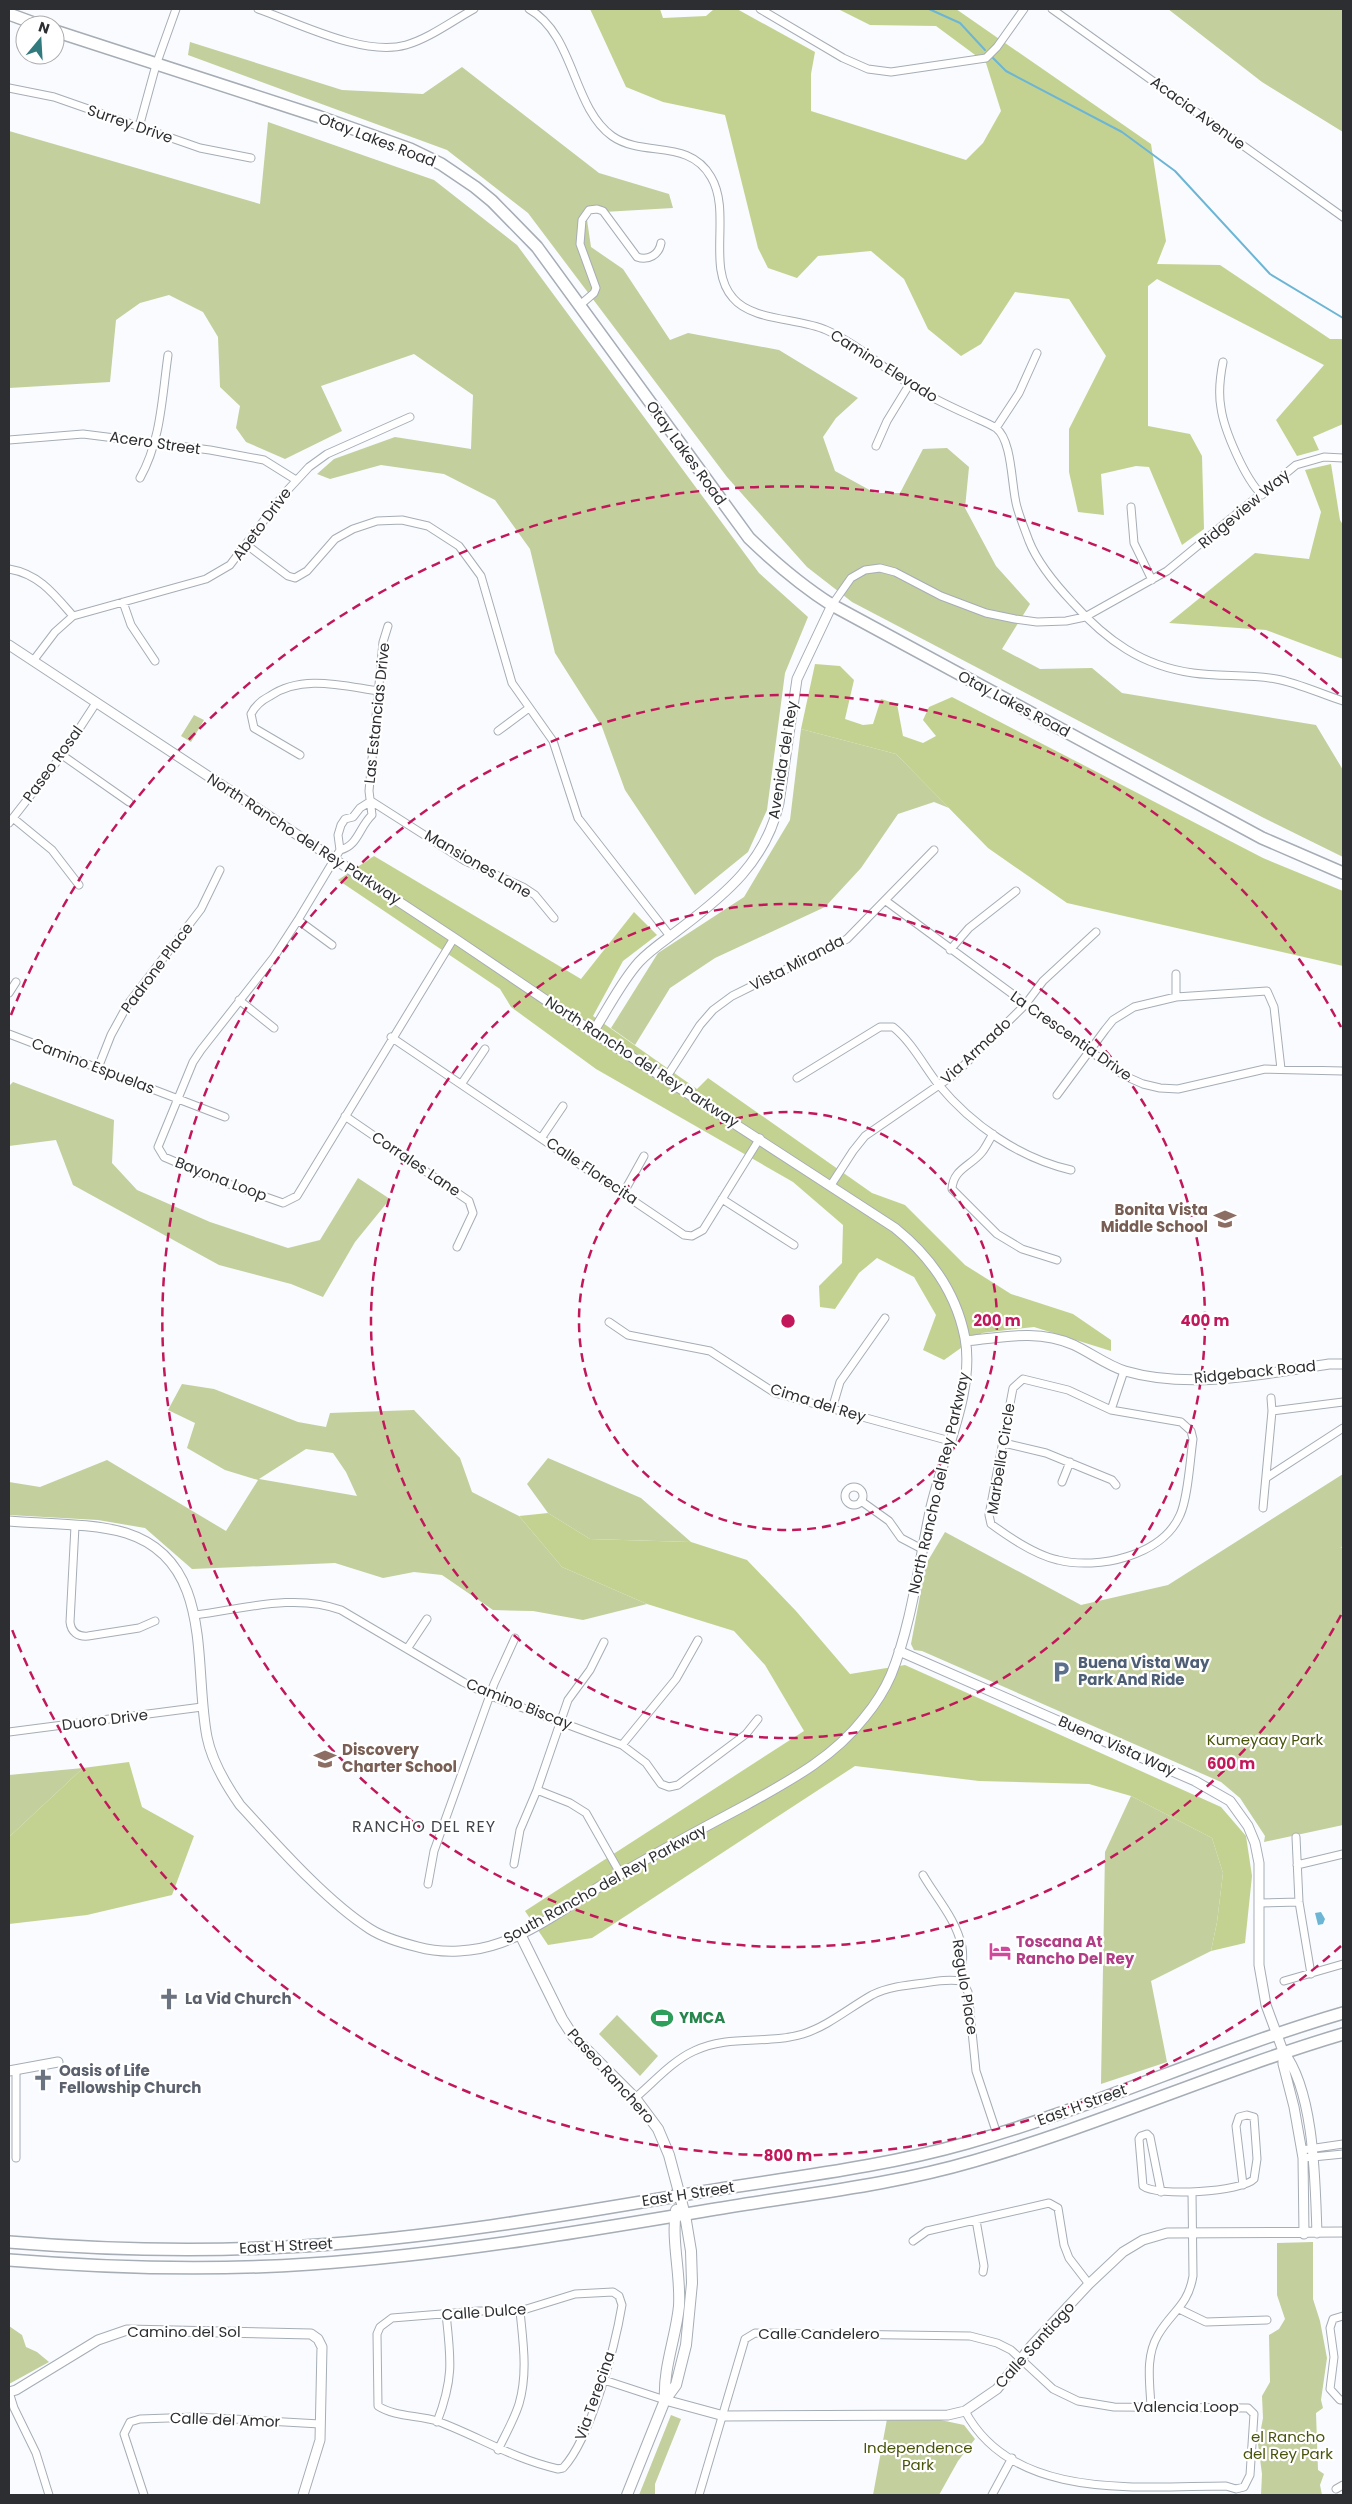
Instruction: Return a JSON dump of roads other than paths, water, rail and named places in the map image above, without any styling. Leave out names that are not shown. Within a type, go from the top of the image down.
[{"type":"main road","name":"Otay Lakes Road","points":[[65,34],[320,117],[410,149],[441,164],[475,187],[499,208],[537,247],[749,538],[774,562],[832,605],[1262,838],[1343,873]]},
{"type":"main road","name":"Paseo Ranchero","points":[[520,1934],[562,2019],[573,2036],[635,2098],[658,2128],[670,2155],[679,2195],[679,2305],[674,2340],[664,2384],[665,2400],[626,2495]]},
{"type":"main road","name":"East H Street","points":[[9,2242],[65,2247],[184,2250],[300,2246],[446,2232],[824,2174],[889,2162],[1021,2128],[1278,2032],[1343,2013]]},
{"type":"main road","name":"East H Street","points":[[9,2260],[71,2265],[190,2268],[306,2264],[452,2250],[830,2193],[973,2162],[1027,2146],[1283,2051],[1343,2034]]},
{"type":"street","points":[[138,127],[156,65],[176,9]]},
{"type":"street","points":[[258,9],[357,44],[382,48],[412,42],[474,9]]},
{"type":"street","name":"Camino Elevado","points":[[529,9],[547,22],[558,39],[594,117],[607,132],[620,141],[634,146],[682,152],[701,163],[710,175],[718,193],[722,275],[726,288],[734,299],[754,312],[812,325],[833,334],[909,385],[996,428]]},
{"type":"street","points":[[760,9],[850,62],[868,69],[891,72],[986,58],[997,47],[1024,9]]},
{"type":"street","name":"Acacia Avenue","points":[[1052,9],[1343,217]]},
{"type":"street","name":"Surrey Drive","points":[[9,88],[54,97],[200,148],[251,158]]},
{"type":"street","points":[[580,305],[594,293],[596,288],[580,244],[582,220],[588,210],[597,208],[603,211],[634,255],[640,258],[656,255],[661,243]]},
{"type":"street","points":[[1037,353],[1018,393],[996,428],[1006,446],[1017,508],[1033,552],[1059,588],[1085,617],[1117,646],[1153,664],[1192,673],[1278,679],[1343,701]]},
{"type":"street","points":[[140,478],[150,461],[156,443],[168,355]]},
{"type":"street","points":[[1223,362],[1219,389],[1221,410],[1240,463],[1255,488],[1262,495]]},
{"type":"street","points":[[876,446],[909,385]]},
{"type":"street","name":"Abeto Drive","points":[[33,661],[55,632],[73,616],[213,576],[230,565],[296,480],[327,454],[410,417]]},
{"type":"street","name":"Acero Street","points":[[9,440],[83,434],[251,456],[272,464],[296,480]]},
{"type":"street","name":"Ridgeview Way","points":[[832,605],[851,578],[865,570],[880,568],[895,572],[941,596],[996,615],[1037,622],[1066,621],[1085,617],[1152,580],[1190,554],[1296,465],[1324,457],[1343,458]]},
{"type":"street","points":[[1131,507],[1134,543],[1152,580]]},
{"type":"street","points":[[247,545],[288,576],[295,578],[307,571],[335,539],[363,525],[377,521],[402,520],[438,530],[453,540],[467,553],[481,576],[508,674],[552,741],[578,818],[670,936]]},
{"type":"street","points":[[9,569],[24,572],[36,578],[48,588],[73,616]]},
{"type":"street","points":[[123,602],[131,625],[155,660]]},
{"type":"street","name":"Avenida del Rey","points":[[593,1032],[640,962],[738,882],[753,863],[768,837],[779,803],[797,679],[832,605]]},
{"type":"street","name":"Las Estancias Drive","points":[[334,858],[340,850],[354,842],[363,823],[372,815],[369,791],[383,642],[388,626]]},
{"type":"street","name":"North Rancho del Rey Parkway","points":[[9,645],[334,858],[593,1032],[760,1138],[915,1244],[935,1267],[953,1298],[966,1341],[966,1384],[922,1549],[899,1651]]},
{"type":"street","points":[[300,755],[257,730],[252,725],[252,711],[262,701],[281,688],[297,684],[334,685],[378,691]]},
{"type":"street","name":"Paseo Rosal","points":[[11,820],[62,755],[96,703]]},
{"type":"street","points":[[498,731],[529,708]]},
{"type":"street","points":[[62,755],[129,802]]},
{"type":"street","name":"Las Estancias Drive","points":[[340,850],[338,835],[341,825],[345,819],[353,816],[360,808],[371,801]]},
{"type":"street","name":"Mansiones Lane","points":[[371,801],[465,860],[523,887],[535,895],[554,918]]},
{"type":"street","points":[[353,816],[363,823]]},
{"type":"street","points":[[11,820],[52,850],[79,885]]},
{"type":"street","name":"Vista Miranda","points":[[666,1078],[700,1025],[713,1010],[732,996],[846,939],[886,901],[934,850]]},
{"type":"street","name":"Bayona Loop","points":[[334,858],[274,957],[201,1050],[158,1147],[164,1157],[220,1181],[283,1203],[297,1196],[454,938]]},
{"type":"street","name":"Padrone Place","points":[[98,1068],[111,1035],[128,1004],[201,909],[220,870]]},
{"type":"street","points":[[950,950],[969,928],[1016,891]]},
{"type":"street","name":"La Crescentia Drive","points":[[886,901],[1025,1005],[1134,1080],[1169,1089],[1195,1087],[1266,1069],[1343,1072]]},
{"type":"street","points":[[298,920],[332,945]]},
{"type":"street","name":"Via Armado","points":[[831,1185],[853,1151],[866,1136],[967,1063],[1025,1005],[1043,981],[1096,932]]},
{"type":"street","points":[[1176,974],[1176,997]]},
{"type":"street","points":[[9,993],[16,982]]},
{"type":"street","points":[[1057,1094],[1105,1030],[1123,1013],[1146,1003],[1176,997],[1266,991],[1274,1007],[1281,1069]]},
{"type":"street","points":[[239,1000],[274,1028]]},
{"type":"street","points":[[797,1078],[880,1027],[885,1026],[897,1031],[939,1085],[967,1116],[993,1134],[1036,1159],[1071,1170]]},
{"type":"street","name":"Camino Espuelas","points":[[9,1034],[225,1117]]},
{"type":"street","name":"Calle Florecita","points":[[392,1037],[688,1236],[702,1230],[760,1138]]},
{"type":"street","points":[[462,1083],[485,1049]]},
{"type":"street","points":[[542,1137],[563,1106]]},
{"type":"street","name":"Corrales Lane","points":[[345,1116],[469,1201],[473,1213],[457,1247]]},
{"type":"street","points":[[993,1134],[981,1153],[958,1172],[953,1181],[952,1189],[997,1234],[1022,1249],[1057,1260]]},
{"type":"street","points":[[624,1192],[644,1156]]},
{"type":"street","points":[[722,1199],[794,1245]]},
{"type":"street","points":[[832,1409],[840,1382],[885,1318]]},
{"type":"street","name":"Cima del Rey","points":[[609,1322],[628,1335],[710,1351],[775,1393],[950,1441]]},
{"type":"street","name":"Ridgeback Road","points":[[966,1341],[1015,1335],[1051,1338],[1075,1346],[1124,1371],[1183,1379],[1224,1378],[1329,1364],[1343,1364]]},
{"type":"street","points":[[1112,1410],[1124,1371]]},
{"type":"street","name":"Marbella Circle","points":[[1022,1379],[1068,1390],[1112,1410],[1181,1422],[1191,1431],[1193,1439],[1181,1514],[1167,1534],[1136,1553],[1103,1562],[1082,1564],[1058,1560],[1041,1554],[991,1524],[989,1515],[1013,1388],[1022,1379]]},
{"type":"street","points":[[1264,1508],[1272,1411],[1271,1398]]},
{"type":"street","points":[[1272,1411],[1343,1402]]},
{"type":"street","points":[[1266,1478],[1343,1428]]},
{"type":"street","points":[[1004,1443],[1046,1453],[1112,1480],[1116,1485]]},
{"type":"street","points":[[1062,1482],[1070,1462]]},
{"type":"street","points":[[861,1501],[889,1521],[901,1538],[922,1549]]},
{"type":"street","name":"South Rancho del Rey Parkway","points":[[9,1521],[115,1530],[134,1536],[151,1545],[171,1562],[182,1577],[195,1615],[202,1707],[207,1740],[215,1763],[226,1785],[240,1805],[348,1914],[373,1931],[420,1948],[444,1951],[467,1950],[498,1944],[520,1934],[620,1874],[800,1775],[828,1755],[865,1717],[890,1678],[899,1651]]},
{"type":"street","points":[[75,1526],[70,1622],[74,1632],[80,1636],[88,1636],[139,1628],[155,1621]]},
{"type":"street","name":"Camino Biscay","points":[[195,1615],[286,1602],[325,1604],[341,1610],[491,1696],[622,1745],[646,1763],[662,1784],[672,1787],[678,1785],[746,1734],[758,1719]]},
{"type":"street","points":[[407,1649],[428,1619]]},
{"type":"street","points":[[428,1884],[434,1851],[491,1696],[515,1638]]},
{"type":"street","points":[[622,1745],[676,1679],[698,1640]]},
{"type":"street","points":[[514,1864],[520,1830],[537,1790],[568,1700],[590,1670],[604,1642]]},
{"type":"street","name":"Buena Vista Way","points":[[899,1651],[1195,1781],[1230,1801],[1248,1826],[1255,1843],[1259,1864],[1259,1965],[1266,2004],[1278,2032],[1283,2051],[1283,2064],[1294,2107],[1302,2154],[1304,2234]]},
{"type":"street","name":"Duoro Drive","points":[[9,1732],[202,1707]]},
{"type":"street","points":[[537,1790],[570,1803],[586,1813],[620,1874]]},
{"type":"street","points":[[1296,1837],[1299,1902],[1311,1974]]},
{"type":"street","points":[[1296,1866],[1343,1854]]},
{"type":"street","name":"Regulo Place","points":[[923,1875],[949,1912],[962,1947],[962,1982],[968,1992],[976,2071],[997,2134]]},
{"type":"street","points":[[1258,1903],[1299,1902]]},
{"type":"street","points":[[1284,1981],[1343,1964]]},
{"type":"street","points":[[635,2098],[680,2059],[705,2046],[731,2040],[802,2034],[819,2028],[874,1994],[887,1989],[950,1979],[962,1982]]},
{"type":"street","name":"Buena Vista Way","points":[[1283,2051],[1294,2066],[1305,2106],[1312,2153],[1316,2233]]},
{"type":"street","points":[[16,2158],[13,2071],[58,2062]]},
{"type":"street","points":[[1161,2192],[1150,2136],[1143,2134],[1139,2139],[1143,2186],[1161,2192],[1192,2192],[1243,2185],[1252,2181],[1256,2172],[1254,2117],[1243,2115],[1237,2119],[1236,2126],[1243,2185]]},
{"type":"street","points":[[1312,2153],[1343,2144]]},
{"type":"street","points":[[1302,2154],[1343,2154]]},
{"type":"street","points":[[1151,2407],[1149,2362],[1152,2348],[1159,2334],[1179,2309],[1191,2287],[1192,2192]]},
{"type":"street","points":[[913,2241],[927,2231],[1049,2203],[1058,2208],[1064,2244],[1069,2258],[1090,2284]]},
{"type":"street","points":[[976,2220],[984,2266],[983,2272]]},
{"type":"street","points":[[1304,2234],[1343,2232]]},
{"type":"street","name":"Calle Santiago","points":[[604,2380],[665,2400],[724,2416],[929,2417],[965,2411],[997,2389],[1090,2284],[1123,2252],[1143,2240],[1166,2233],[1304,2234]]},
{"type":"street","name":"Calle Dulce","points":[[437,2422],[378,2406],[376,2380],[377,2334],[380,2327],[392,2318],[479,2310],[520,2311],[575,2294],[613,2292],[617,2294]]},
{"type":"street","name":"Via Terecina","points":[[498,2450],[529,2462],[558,2469],[564,2467],[579,2444],[604,2380],[621,2311],[621,2300],[617,2294]]},
{"type":"street","points":[[1179,2309],[1206,2322],[1267,2320]]},
{"type":"street","points":[[446,2314],[451,2377],[447,2395],[437,2422],[498,2450],[518,2407],[523,2384],[524,2354],[520,2311]]},
{"type":"street","points":[[1343,2316],[1333,2319],[1330,2328],[1334,2356],[1330,2389],[1334,2396],[1343,2400]]},
{"type":"street","name":"Camino del Sol","points":[[9,2392],[98,2340],[127,2330],[306,2333],[315,2336],[322,2347],[320,2424]]},
{"type":"street","name":"Calle Candelero","points":[[699,2495],[745,2340],[755,2332],[970,2336],[997,2343],[1022,2359]]},
{"type":"street","name":"Valencia Loop","points":[[965,2411],[978,2430],[1012,2458],[1056,2478],[1100,2486],[1226,2486],[1236,2489],[1244,2487],[1248,2482],[1254,2414],[1248,2408],[1114,2407],[1073,2400],[1053,2389],[1022,2359]]},
{"type":"street","points":[[9,2392],[14,2408],[36,2453],[49,2495]]},
{"type":"street","name":"Calle del Amor","points":[[144,2495],[124,2434],[130,2422],[140,2418],[198,2418],[320,2424]]},
{"type":"street","points":[[302,2495],[320,2440],[320,2424]]},
{"type":"street","points":[[992,2495],[1012,2458]]},
{"type":"street","points":[[1336,2489],[1343,2485]]},
{"type":"water","points":[[1321,1912],[1325,1919],[1323,1924],[1318,1925],[1315,1913]]},
{"type":"waterway","points":[[929,9],[960,23],[985,50]]},
{"type":"waterway","points":[[993,58],[1006,71],[1122,132],[1175,171],[1270,274],[1343,318]]},
{"type":"place","name":"Bonita Vista Middle School","points":[[1225,1219]]},
{"type":"place","name":"Buena Vista Way Park And Ride","points":[[1061,1672]]},
{"type":"place","name":"Discovery Charter School","points":[[325,1759]]},
{"type":"place","name":"Toscana At Rancho Del Rey","points":[[1000,1951]]},
{"type":"place","name":"La Vid Church","points":[[169,1999]]},
{"type":"place","name":"YMCA","points":[[662,2018]]},
{"type":"place","name":"Oasis of Life Fellowship Church","points":[[43,2080]]},
{"type":"district","name":"RANCHO DEL REY","points":[[424,1826]]},
{"type":"park label","name":"Kumeyaay Park","points":[[1265,1740]]},
{"type":"park label","name":"el Rancho del Rey Park","points":[[1288,2446]]},
{"type":"park label","name":"Independence Park","points":[[918,2456]]}]
